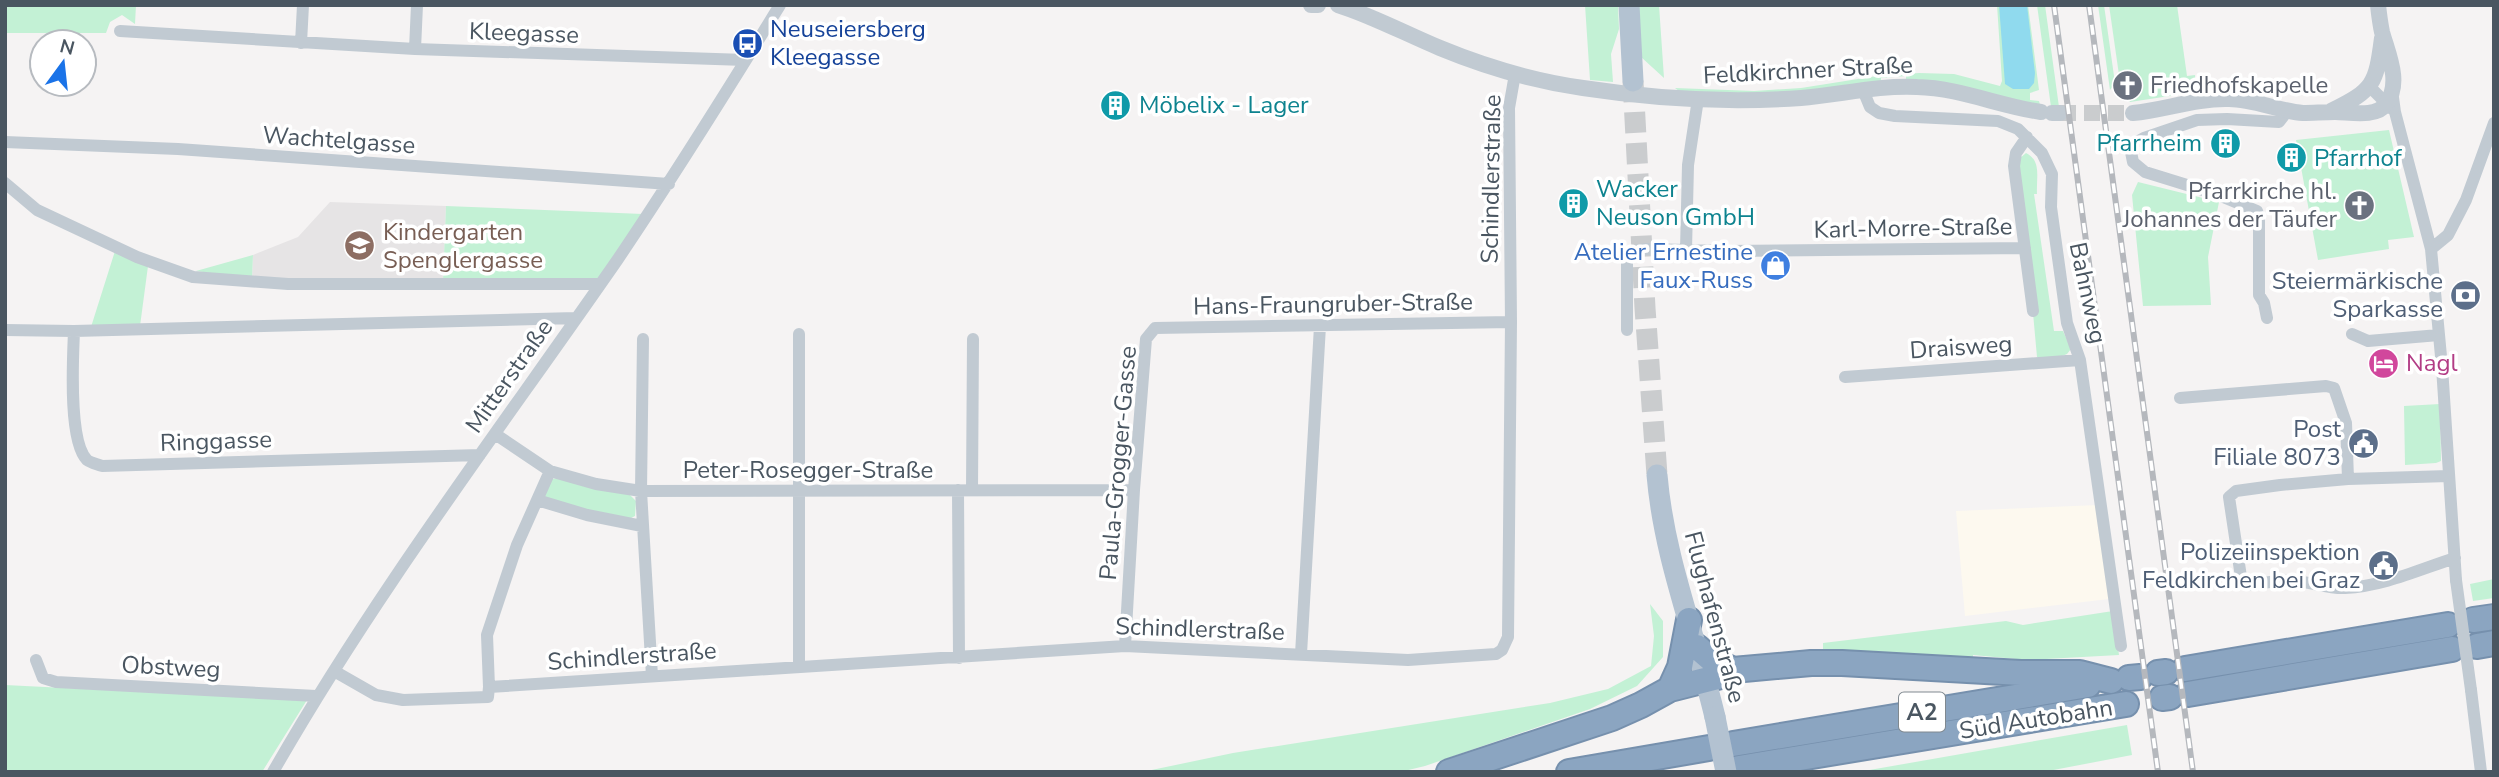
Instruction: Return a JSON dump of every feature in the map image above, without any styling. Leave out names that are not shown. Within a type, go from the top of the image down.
[{"type":"highway","points":[[1670,689],[1680,667],[1689,620]]},
{"type":"highway","name":"Süd Autobahn","points":[[1732,770],[2448,625]]},
{"type":"highway","points":[[1697,647],[1712,660],[1733,670],[1842,663],[2021,673],[2080,673],[2149,687]]},
{"type":"highway","name":"Süd Autobahn","points":[[1734,744],[2452,649]]},
{"type":"highway","points":[[1449,772],[1612,718],[1670,689],[1729,674],[1733,670]]},
{"type":"highway","points":[[1569,772],[1709,748]]},
{"type":"main road","points":[[1629,5],[1633,81]]},
{"type":"main road","name":"Flughafenstraße","points":[[1657,475],[1669,554],[1732,770]]},
{"type":"street","points":[[301,43],[303,5]]},
{"type":"street","points":[[415,49],[417,5]]},
{"type":"street","name":"Mitterstraße","points":[[273,772],[316,696],[669,184],[780,5]]},
{"type":"street","points":[[1311,5],[1318,5]]},
{"type":"street","name":"Feldkirchner Straße","points":[[1338,5],[1474,61],[1514,74],[1583,88],[1698,99],[1781,99],[1905,86],[1940,89],[2051,113]]},
{"type":"street","name":"Feldkirchner Straße","points":[[1361,5],[1377,20]]},
{"type":"street","points":[[2378,5],[2382,32],[2391,57],[2391,102],[2431,249],[2443,374],[2456,580],[2481,772]]},
{"type":"street","name":"Kleegasse","points":[[120,32],[415,49],[745,60]]},
{"type":"street","points":[[2329,112],[2360,97],[2370,87],[2378,66],[2382,32]]},
{"type":"street","name":"Schindlerstraße","points":[[334,671],[376,695],[403,700],[488,697],[489,687],[1125,646],[1408,660],[1496,654],[1502,650],[1507,637],[1511,322],[1509,108],[1514,74]]},
{"type":"street","points":[[2370,87],[2391,102]]},
{"type":"street","name":"Bahnweg","points":[[1863,90],[1870,107],[1879,113],[1908,117],[1986,118],[2009,124],[2027,137],[2047,160],[2052,174],[2050,208],[2067,323],[2080,360],[2121,646]]},
{"type":"street","points":[[1686,250],[1688,165],[1698,99]]},
{"type":"street","points":[[2133,113],[2219,99],[2252,101],[2301,113],[2365,113],[2380,110],[2391,102]]},
{"type":"street","points":[[2267,318],[2259,295],[2257,211],[2216,194],[2145,172],[2133,162],[2131,152],[2135,143],[2144,138],[2197,120],[2279,122],[2288,110]]},
{"type":"street","points":[[2431,249],[2448,235],[2466,200],[2494,123]]},
{"type":"street","name":"Karl-Morre-Straße","points":[[1628,330],[1627,268],[1630,255],[1646,249],[1726,251],[2025,248],[2014,166],[2016,153],[2027,137]]},
{"type":"street","name":"Wachtelgasse","points":[[5,142],[178,149],[669,184]]},
{"type":"street","points":[[5,183],[37,210],[137,257],[193,277],[288,284],[600,284]]},
{"type":"street","points":[[2025,248],[2033,311]]},
{"type":"street","points":[[5,330],[74,331],[576,318]]},
{"type":"street","name":"Hans-Fraungruber-Straße","points":[[1155,328],[1511,322]]},
{"type":"street","points":[[1301,654],[1320,326]]},
{"type":"street","name":"Paula-Grogger-Gasse","points":[[1125,646],[1146,339],[1155,328]]},
{"type":"street","name":"Ringgasse","points":[[74,331],[76,436],[80,450],[88,461],[102,466],[480,455]]},
{"type":"street","points":[[799,334],[799,666]]},
{"type":"street","points":[[2352,334],[2368,341],[2439,335]]},
{"type":"street","points":[[643,338],[641,491],[652,676]]},
{"type":"street","points":[[972,490],[973,339]]},
{"type":"street","name":"Draisweg","points":[[1845,377],[2080,360]]},
{"type":"street","points":[[2180,398],[2272,389],[2326,386],[2333,388],[2346,423],[2348,479]]},
{"type":"street","name":"Peter-Rosegger-Straße","points":[[495,435],[550,471],[596,484],[641,491],[1134,490]]},
{"type":"street","points":[[489,687],[487,635],[517,545],[550,471]]},
{"type":"street","points":[[2449,476],[2348,479],[2236,491],[2229,497],[2241,577],[2249,584],[2293,580],[2328,588],[2347,588],[2396,580],[2455,558]]},
{"type":"street","points":[[958,490],[959,658]]},
{"type":"street","points":[[537,500],[587,515],[642,526]]},
{"type":"street","name":"Obstweg","points":[[36,660],[43,678],[56,682],[316,696]]},
{"type":"shaded area","name":"Kindergarten Spenglergasse","points":[[330,202],[446,206],[443,281],[252,279],[253,255],[298,237]]},
{"type":"shaded area","points":[[2098,505],[2109,599],[1965,616],[1956,511]]},
{"type":"green space","points":[[5,5],[136,5],[135,24],[122,15],[110,22],[106,33],[98,33],[98,28],[28,28],[28,33],[5,33]]},
{"type":"green space","points":[[1585,5],[1618,5],[1619,29],[1611,54],[1613,82],[1590,80]]},
{"type":"green space","points":[[1638,5],[1659,5],[1664,78],[1641,57]]},
{"type":"green space","points":[[1997,5],[2028,5],[2039,90],[2030,93],[2030,100],[2039,101],[2040,105],[1906,81],[1906,76],[1818,90],[1752,94],[1679,91],[1675,88],[1754,91],[1801,88],[1877,76],[1919,73],[1954,74],[2000,86],[2002,81]]},
{"type":"green space","points":[[2037,5],[2045,5],[2059,107],[2051,107]]},
{"type":"green space","points":[[2098,5],[2104,5],[2115,83],[2110,90]]},
{"type":"green space","points":[[2109,5],[2177,5],[2187,76],[2195,75],[2195,82],[2182,87],[2183,94],[2130,102],[2121,89]]},
{"type":"green space","points":[[2389,130],[2414,237],[2388,240],[2389,249],[2318,260],[2296,140]]},
{"type":"green space","points":[[2026,153],[2031,156],[2037,170],[2037,194],[2034,194],[2054,331],[2063,331],[2071,349],[2057,358],[2037,357],[2019,159]]},
{"type":"green space","points":[[2138,182],[2219,202],[2208,257],[2211,305],[2143,306],[2132,195]]},
{"type":"green space","points":[[446,206],[643,214],[597,281],[443,281]]},
{"type":"green space","points":[[115,251],[148,266],[140,326],[91,327]]},
{"type":"green space","points":[[253,255],[252,279],[196,271]]},
{"type":"green space","points":[[2440,404],[2441,461],[2405,465],[2404,406]]},
{"type":"green space","points":[[557,478],[630,495],[636,501],[635,516],[627,520],[544,500],[548,480]]},
{"type":"green space","points":[[2494,579],[2494,598],[2473,601],[2470,584]]},
{"type":"green space","points":[[1650,604],[1663,621],[1663,657],[1637,686],[1590,709],[1425,766],[1400,772],[1142,772],[1233,753],[1550,703],[1608,689],[1651,666],[1654,636]]},
{"type":"green space","points":[[2113,611],[2119,655],[2027,660],[1973,655],[1973,659],[1823,649],[1823,643],[2006,621],[2023,625]]},
{"type":"green space","points":[[5,685],[307,700],[262,772],[5,772]]},
{"type":"green space","points":[[2127,725],[2132,755],[2043,772],[1858,772]]},
{"type":"water","points":[[1999,5],[2027,5],[2035,73],[2034,83],[2029,89],[2013,89],[2005,84]]},
{"type":"tunnel","points":[[1633,81],[1657,475]]},
{"type":"tunnel","points":[[2060,113],[2133,113]]},
{"type":"railway","points":[[2054,5],[2158,772]]},
{"type":"railway","points":[[2089,5],[2193,772]]},
{"type":"place","name":"Neuseiersberg Kleegasse","points":[[747,43]]},
{"type":"place","name":"Friedhofskapelle","points":[[2127,85]]},
{"type":"place","name":"Möbelix - Lager","points":[[1116,105]]},
{"type":"place","name":"Pfarrheim","points":[[2225,143]]},
{"type":"place","name":"Pfarrhof","points":[[2291,158]]},
{"type":"place","name":"Wacker Neuson GmbH","points":[[1573,203]]},
{"type":"place","name":"Pfarrkirche hl. Johannes der Täufer","points":[[2360,205]]},
{"type":"place","name":"Kindergarten Spenglergasse","points":[[360,246]]},
{"type":"place","name":"Atelier Ernestine Faux-Russ","points":[[1776,266]]},
{"type":"place","name":"Steiermärkische Sparkasse","points":[[2466,295]]},
{"type":"place","name":"Nagl","points":[[2383,363]]},
{"type":"place","name":"Post Filiale 8073","points":[[2364,443]]},
{"type":"place","name":"Polizeiinspektion Feldkirchen bei Graz","points":[[2383,566]]}]
